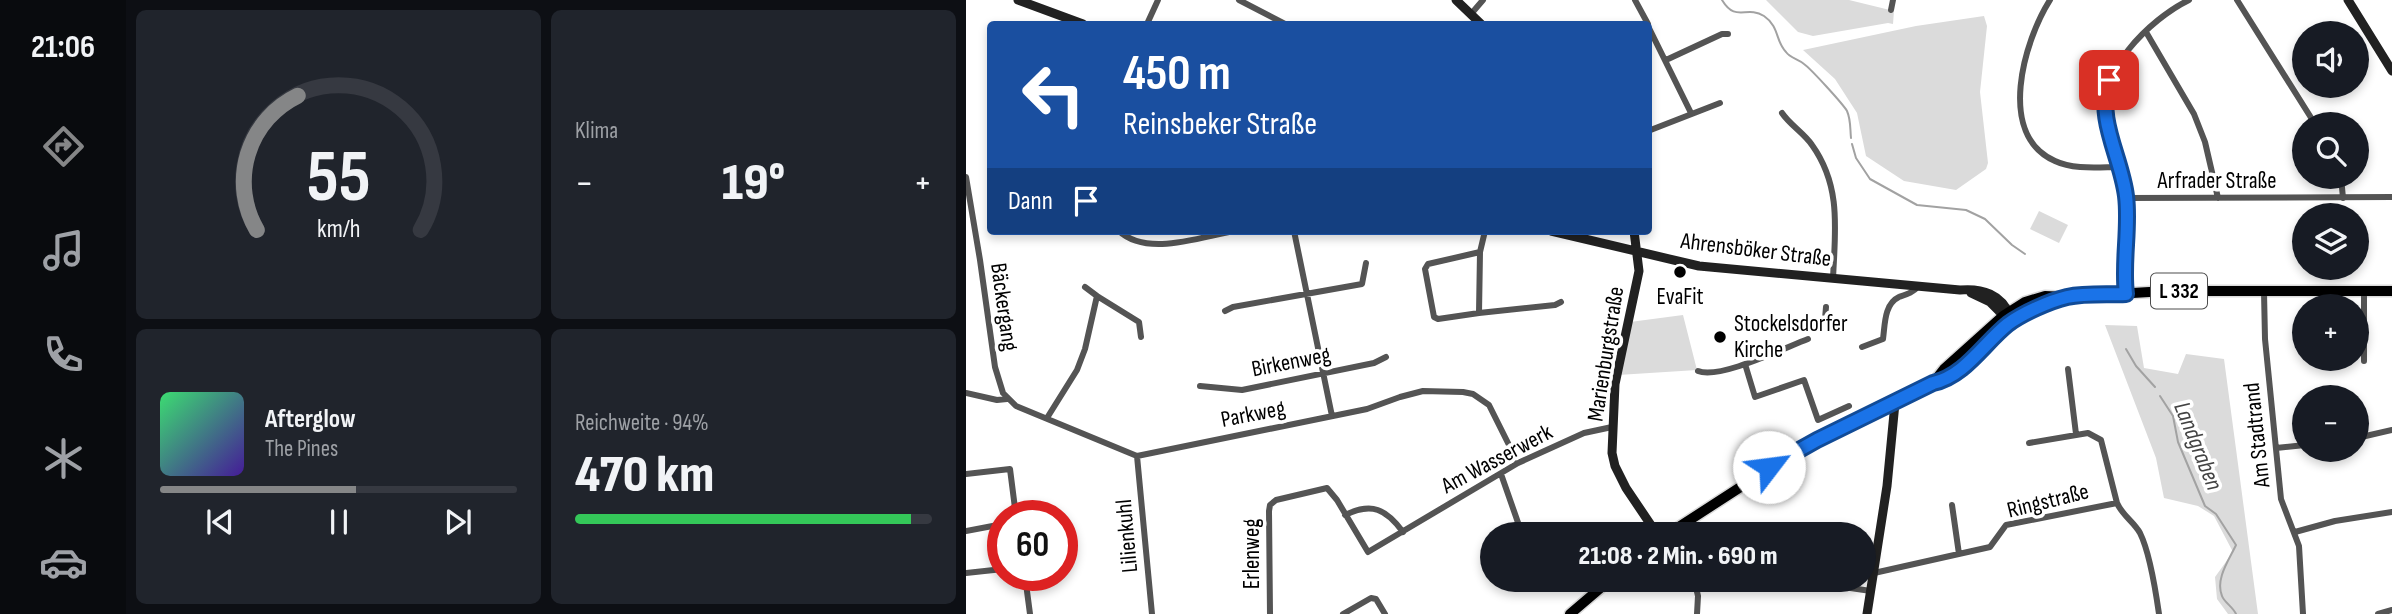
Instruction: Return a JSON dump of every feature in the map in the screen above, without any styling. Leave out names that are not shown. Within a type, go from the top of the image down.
[{"type":"main road","points":[[1018,0],[1075,21]]},
{"type":"main road","points":[[1455,0],[1478,21]]},
{"type":"main road","points":[[2348,0],[2392,69]]},
{"type":"main road","name":"Ahrensböker Straße","points":[[1568,235],[1709,268],[1960,290],[1974,293],[2008,317]]},
{"type":"main road","points":[[1617,246],[1629,235]]},
{"type":"main road","name":"Marienburgstraße","points":[[1633,235],[1639,271],[1615,384],[1612,453],[1615,466],[1628,492],[1649,522]]},
{"type":"main road","name":"L 332","points":[[1687,522],[1793,453],[1958,371],[2023,303],[2045,296],[2166,291],[2392,291]]},
{"type":"main road","points":[[1876,559],[1895,403]]},
{"type":"main road","points":[[1570,614],[1596,592]]},
{"type":"main road","points":[[1867,614],[1871,592]]},
{"type":"street","points":[[1148,21],[1158,0]]},
{"type":"street","points":[[1239,0],[1279,21]]},
{"type":"street","points":[[1471,14],[1483,0]]},
{"type":"street","points":[[1635,0],[1646,21]]},
{"type":"street","points":[[1891,10],[1894,0]]},
{"type":"street","points":[[2050,0],[2033,32],[2026,56],[2021,98],[2025,130],[2037,149],[2055,162],[2078,167],[2120,167]]},
{"type":"street","points":[[2126,294],[2126,198],[2120,167],[2105,119],[2105,91],[2114,69],[2128,50],[2177,6],[2189,0]]},
{"type":"street","points":[[2237,0],[2307,112]]},
{"type":"street","points":[[2146,32],[2194,114],[2205,142],[2218,198]]},
{"type":"street","points":[[1652,33],[1691,113]]},
{"type":"street","points":[[1666,61],[1728,34]]},
{"type":"street","points":[[1652,129],[1720,103]]},
{"type":"street","points":[[1782,113],[1813,145],[1829,179],[1837,225],[1833,279]]},
{"type":"street","name":"Bäckergang","points":[[966,177],[990,343],[998,377],[1007,399]]},
{"type":"street","points":[[2342,189],[2343,198]]},
{"type":"street","name":"Arfrader Straße","points":[[2126,198],[2392,197]]},
{"type":"street","points":[[1125,235],[1140,244],[1157,246],[1213,235]]},
{"type":"street","points":[[1295,235],[1332,416]]},
{"type":"street","points":[[1479,313],[1480,253],[1484,235]]},
{"type":"street","points":[[1480,253],[1428,264],[1425,269],[1434,317],[1438,319],[1555,305],[1561,302]]},
{"type":"street","points":[[1225,311],[1233,307],[1308,292],[1362,284],[1366,263]]},
{"type":"street","points":[[1862,347],[1883,339],[1888,306],[1896,298],[1911,294],[1919,286]]},
{"type":"street","points":[[1085,287],[1139,322],[1141,337]]},
{"type":"street","name":"Am Stadtrand","points":[[2264,292],[2265,339],[2281,499],[2299,546],[2303,614]]},
{"type":"street","points":[[1047,418],[1077,370],[1086,349],[1097,296]]},
{"type":"street","points":[[1825,319],[1826,307]]},
{"type":"street","points":[[1698,371],[1707,375],[1745,364],[1808,339]]},
{"type":"street","name":"Birkenweg","points":[[1200,386],[1242,390],[1374,363],[1386,357]]},
{"type":"street","points":[[1745,364],[1755,397],[1804,380],[1818,420],[1850,406]]},
{"type":"street","points":[[2068,369],[2076,434]]},
{"type":"street","name":"Parkweg","points":[[1138,456],[1367,410],[1423,391],[1473,394],[1489,405],[1518,463]]},
{"type":"street","points":[[966,393],[997,400],[1007,399],[1012,404],[1138,456]]},
{"type":"street","name":"Am Wasserwerk","points":[[1368,552],[1518,463],[1584,433],[1612,427]]},
{"type":"street","points":[[2369,435],[2392,430]]},
{"type":"street","points":[[2029,443],[2088,433],[2101,440],[2117,503]]},
{"type":"street","points":[[2276,448],[2292,446]]},
{"type":"street","name":"Lilienkuhl","points":[[1138,456],[1152,614]]},
{"type":"street","points":[[966,474],[1010,469],[1015,500]]},
{"type":"street","points":[[1501,474],[1518,522]]},
{"type":"street","name":"Erlenweg","points":[[1270,614],[1270,505],[1276,500],[1327,488],[1368,552]]},
{"type":"street","name":"Ringstraße","points":[[1876,573],[1990,547],[2006,526],[2117,503],[2142,537],[2159,614]]},
{"type":"street","points":[[1952,505],[1959,554]]},
{"type":"street","points":[[1345,515],[1357,509],[1374,508],[1391,517],[1403,532]]},
{"type":"street","points":[[2295,532],[2335,521],[2392,512]]},
{"type":"street","points":[[966,531],[987,527]]},
{"type":"street","points":[[966,573],[987,571]]},
{"type":"street","points":[[1027,591],[1030,614]]},
{"type":"street","points":[[1696,614],[1697,592]]},
{"type":"street","points":[[1343,614],[1371,598],[1376,598],[1385,614]]},
{"type":"street","points":[[2378,614],[2392,610]]},
{"type":"shaded area","points":[[1766,0],[1849,0],[1894,11],[1893,24],[1813,36],[1798,32]]},
{"type":"shaded area","points":[[1984,16],[1987,26],[1980,92],[1988,163],[1986,169],[1956,190],[1904,181],[1866,156],[1857,113],[1835,79],[1803,50],[1916,26]]},
{"type":"shaded area","points":[[2039,211],[2068,225],[2059,243],[2030,229]]},
{"type":"shaded area","points":[[1683,315],[1697,370],[1618,375],[1630,322]]},
{"type":"shaded area","points":[[2105,325],[2137,326],[2144,368],[2178,374],[2186,354],[2224,359],[2258,614],[2228,614],[2217,599],[2215,577],[2233,552],[2214,516],[2198,506],[2164,498],[2156,458]]},
{"type":"waterway","name":"Landgraben","points":[[1722,0],[1732,11],[1758,13],[1769,20],[1788,54],[1808,67],[1847,111],[1851,138]]},
{"type":"waterway","name":"Landgraben","points":[[1852,144],[1856,158],[1870,179],[1917,205],[1966,210],[1985,219],[2025,254]]},
{"type":"waterway","name":"Landgraben","points":[[2126,349],[2136,366],[2155,387]]},
{"type":"waterway","name":"Landgraben","points":[[2160,396],[2173,416],[2178,442],[2205,506],[2216,514],[2236,545],[2220,583],[2223,598],[2236,614]]},
{"type":"place","name":"EvaFit","points":[[1680,272]]},
{"type":"place","name":"Stockelsdorfer Kirche","points":[[1720,337]]},
{"type":"route","points":[[1769,467],[1817,440],[1944,380],[1958,371],[2011,321],[2066,297],[2126,294],[2126,198],[2120,167],[2105,119],[2105,91],[2109,80]]}]
